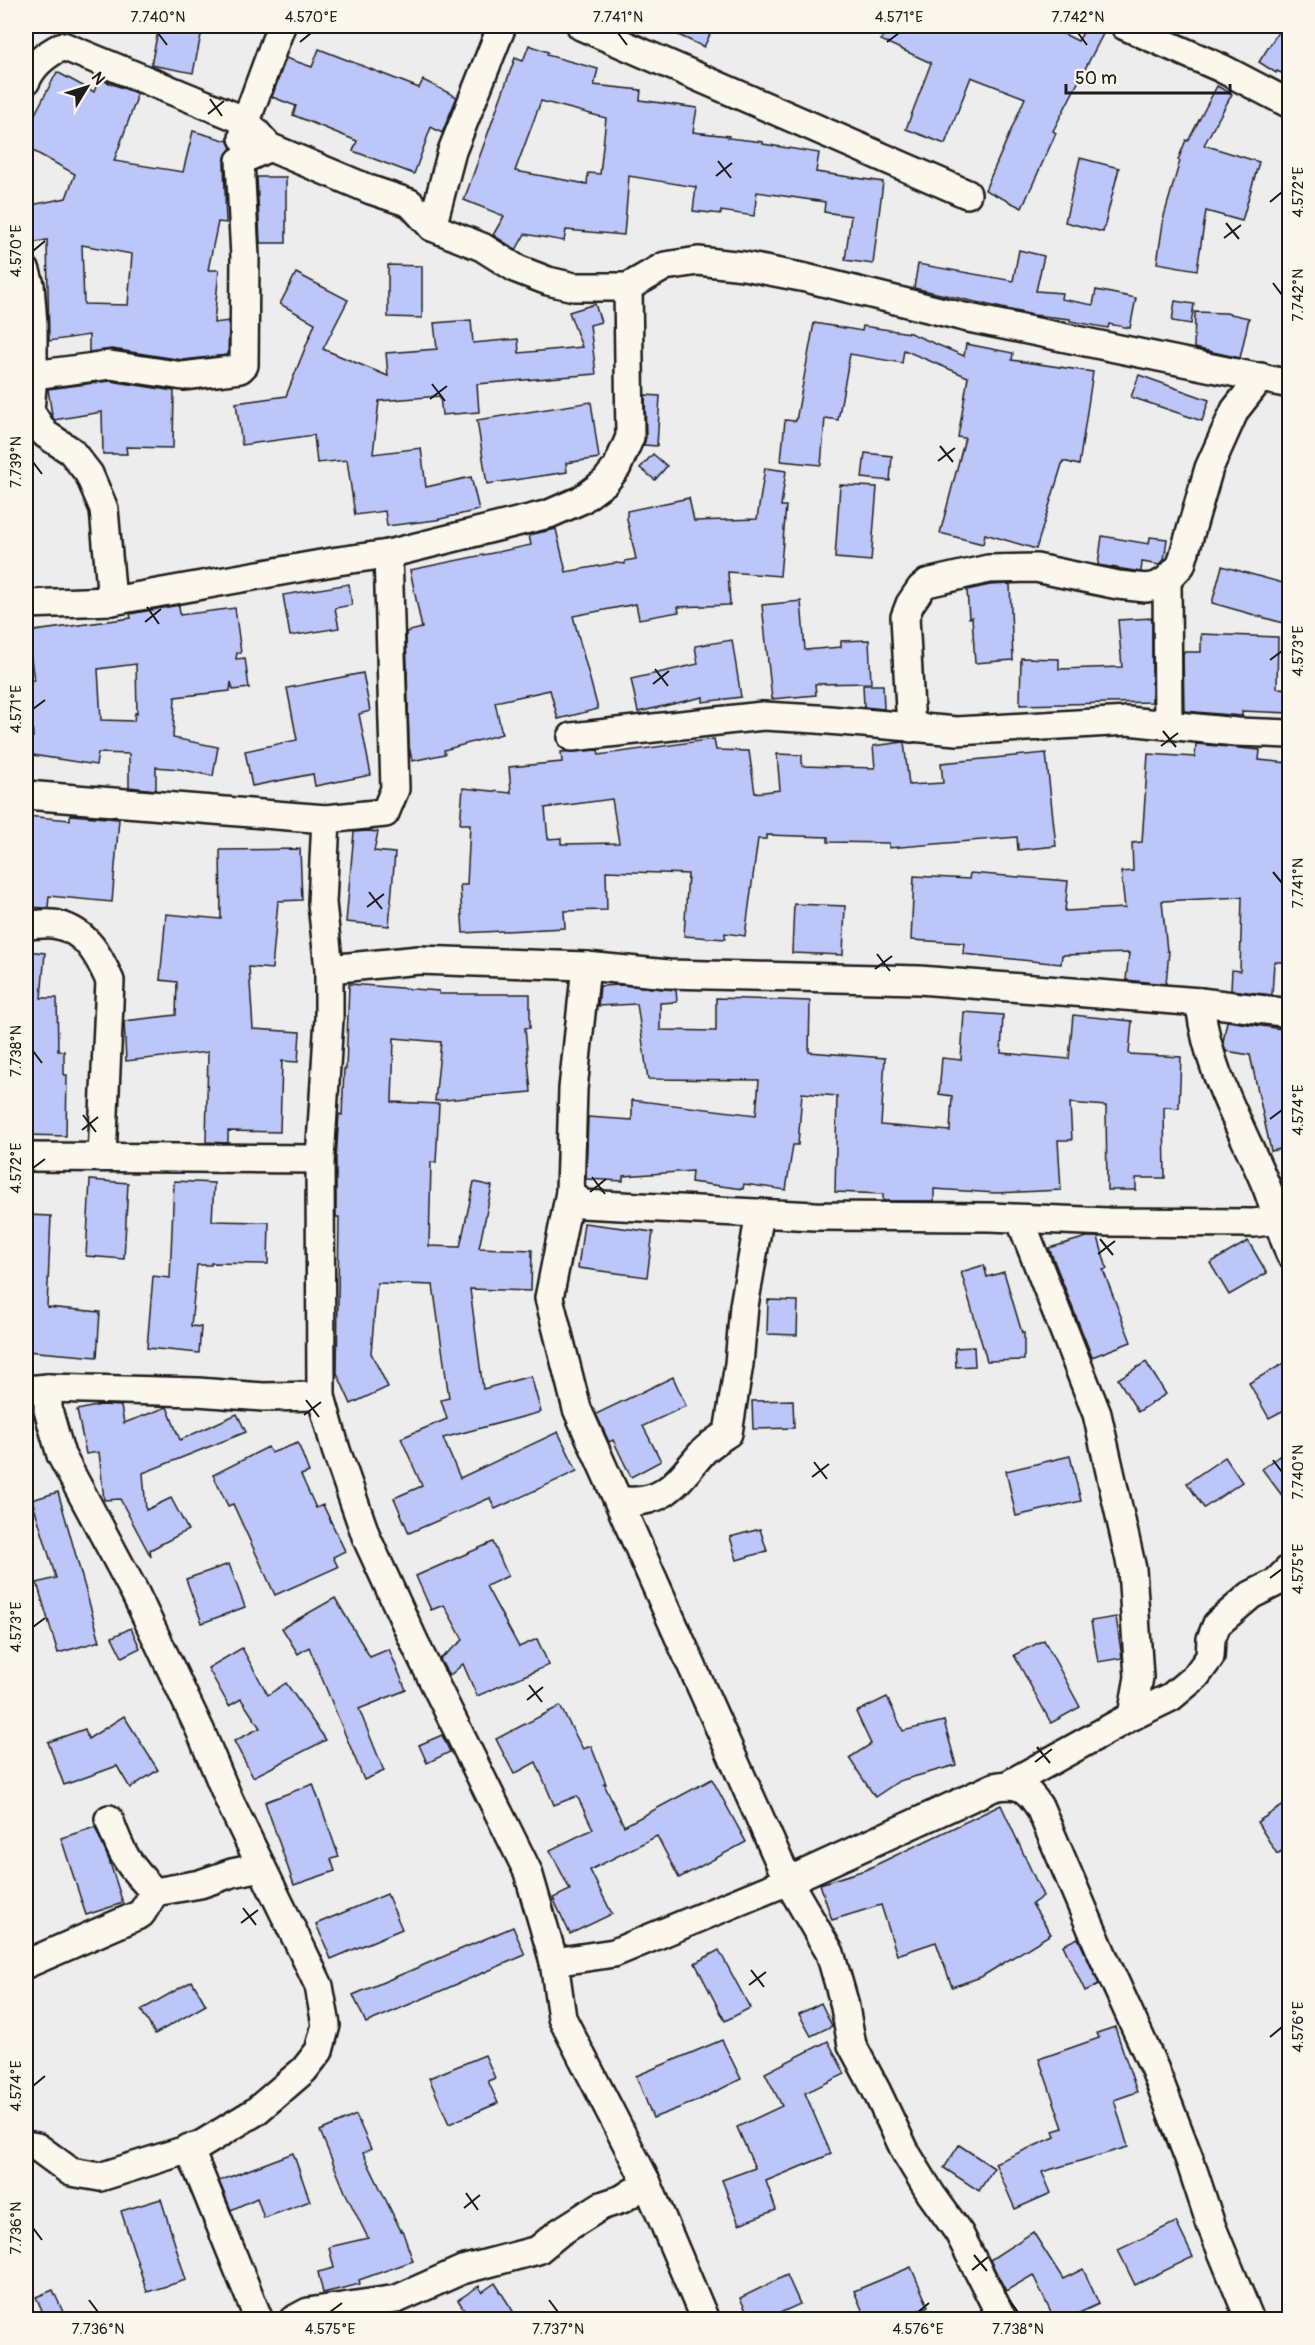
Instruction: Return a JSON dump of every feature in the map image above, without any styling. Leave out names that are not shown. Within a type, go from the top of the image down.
[{"type":"street","points":[[33,375],[110,365],[183,376],[240,369],[244,365],[245,256],[240,161],[246,121],[281,26]]},
{"type":"street","points":[[432,227],[452,151],[502,26]]},
{"type":"street","points":[[581,26],[967,194]]},
{"type":"street","points":[[1125,26],[1221,68],[1290,104]]},
{"type":"street","points":[[26,81],[38,62],[50,52],[63,46],[246,121],[269,147],[371,190],[410,203],[432,227],[482,247],[517,268],[548,282],[574,287],[628,287],[665,266],[698,261],[744,266],[806,278],[964,317],[1290,384]]},
{"type":"street","points":[[240,161],[269,147]]},
{"type":"street","points":[[26,271],[30,285],[33,375],[30,411],[45,434],[70,451],[89,474],[104,509],[112,601]]},
{"type":"street","points":[[26,604],[112,601],[388,554],[549,514],[581,500],[605,482],[617,467],[630,437],[628,287]]},
{"type":"street","points":[[911,728],[905,617],[910,604],[921,588],[927,583],[988,568],[1036,568],[1118,585],[1146,588],[1157,586],[1167,580],[1181,566],[1209,468],[1235,410],[1261,377]]},
{"type":"street","points":[[26,795],[326,819],[385,813],[395,789],[388,554]]},
{"type":"street","points":[[1167,580],[1168,725]]},
{"type":"street","points":[[572,737],[763,717],[817,719],[957,731],[1128,721],[1236,732],[1290,734]]},
{"type":"street","points":[[326,819],[322,903],[329,969],[320,1159],[321,1396],[336,1450],[367,1539],[419,1652],[528,1872],[554,1962],[562,2018],[647,2183],[705,2319]]},
{"type":"street","points":[[26,925],[57,924],[77,933],[90,944],[110,981],[102,1157]]},
{"type":"street","points":[[329,969],[419,960],[586,966],[668,974],[919,980],[1200,1002],[1290,1013]]},
{"type":"street","points":[[586,966],[573,1089],[570,1192],[549,1298],[577,1409],[788,1881],[830,1953],[844,2002],[852,2045],[906,2153],[931,2194],[959,2233],[1003,2319]]},
{"type":"street","points":[[1200,1002],[1203,1028],[1218,1078],[1268,1190],[1290,1254]]},
{"type":"street","points":[[26,1157],[320,1159]]},
{"type":"street","points":[[570,1192],[582,1204],[662,1210],[815,1216],[1108,1222],[1254,1223],[1277,1220]]},
{"type":"street","points":[[618,1500],[631,1502],[658,1497],[682,1479],[704,1451],[728,1433],[739,1364],[744,1306],[760,1213]]},
{"type":"street","points":[[1020,1219],[1097,1414],[1132,1569],[1138,1677],[1132,1716]]},
{"type":"street","points":[[26,2145],[37,2147],[71,2172],[100,2177],[214,2138],[255,2112],[304,2070],[319,2050],[326,2025],[319,1986],[229,1800],[200,1730],[135,1593],[61,1455],[48,1410],[37,1389],[198,1392],[263,1397],[321,1396]]},
{"type":"street","points":[[554,1962],[614,1953],[788,1881],[994,1787],[1011,1784],[1132,1716],[1171,1697],[1197,1676],[1210,1657],[1211,1639],[1217,1624],[1251,1595],[1275,1583],[1290,1568]]},
{"type":"street","points":[[1011,1784],[1022,1787],[1033,1797],[1040,1808],[1155,2070],[1190,2161],[1211,2225],[1250,2319]]},
{"type":"street","points":[[109,1818],[121,1852],[134,1872],[155,1892]]},
{"type":"street","points":[[26,1964],[141,1914],[155,1892],[200,1884],[261,1867]]},
{"type":"street","points":[[189,2148],[259,2319]]},
{"type":"street","points":[[293,2319],[308,2313],[397,2299],[462,2270],[538,2250],[560,2232],[601,2206],[622,2199],[647,2183]]},
{"type":"building","points":[[159,26],[203,26],[193,73],[151,65]]},
{"type":"building","points":[[659,26],[714,26],[704,47]]},
{"type":"building","points":[[888,26],[1048,26],[1078,41],[1087,26],[1104,32],[1053,131],[1056,133],[1022,208],[985,190],[1025,98],[971,77],[945,144],[906,129],[931,63],[881,40]]},
{"type":"building","points":[[1282,26],[1290,26],[1290,77],[1277,71],[1276,73],[1259,62]]},
{"type":"building","points":[[529,45],[548,52],[547,55],[598,69],[594,85],[641,90],[640,100],[697,108],[693,132],[729,136],[728,138],[819,153],[816,172],[883,182],[873,264],[845,260],[851,216],[824,212],[825,202],[757,192],[754,216],[721,211],[721,214],[693,211],[696,187],[629,176],[624,235],[566,230],[564,241],[525,234],[516,250],[493,235],[504,216],[464,200],[515,58],[523,61]],"holes":[[[541,101],[606,118],[600,174],[588,173],[587,184],[515,171]]]},
{"type":"building","points":[[319,49],[419,88],[423,80],[457,97],[442,133],[431,127],[414,174],[353,151],[357,141],[293,115],[296,106],[272,97],[286,58],[312,67]]},
{"type":"building","points":[[57,72],[94,92],[99,79],[136,93],[136,100],[114,161],[183,172],[193,131],[228,141],[231,148],[224,162],[226,223],[218,222],[208,270],[219,270],[214,323],[229,321],[228,355],[183,360],[112,349],[89,352],[89,335],[49,341],[47,240],[26,244],[26,206],[66,198],[75,174],[26,147],[26,131]],"holes":[[[82,245],[132,254],[128,305],[84,304]]]},
{"type":"building","points":[[1217,86],[1232,94],[1204,145],[1259,162],[1242,221],[1206,211],[1197,270],[1157,263],[1164,216],[1180,161],[1178,160],[1186,140],[1188,141]]},
{"type":"building","points":[[1080,158],[1119,168],[1103,232],[1065,222]]},
{"type":"building","points":[[257,177],[286,177],[286,243],[260,243]]},
{"type":"building","points":[[1019,250],[1044,256],[1036,291],[1062,293],[1061,299],[1093,305],[1096,290],[1136,298],[1130,328],[1109,324],[1108,328],[1070,321],[1070,319],[1033,315],[914,288],[918,264],[1013,281]]},
{"type":"building","points":[[388,265],[422,266],[422,318],[388,317]]},
{"type":"building","points":[[296,273],[348,300],[323,349],[388,376],[386,353],[437,349],[434,323],[471,320],[473,343],[518,339],[519,353],[582,347],[569,312],[595,304],[601,322],[590,325],[596,374],[477,384],[479,412],[442,415],[440,396],[379,401],[373,454],[421,448],[426,487],[471,477],[479,510],[436,520],[387,526],[385,511],[355,515],[347,460],[317,463],[314,435],[242,445],[236,403],[286,396],[315,323],[280,304]]},
{"type":"building","points":[[1175,301],[1194,304],[1191,324],[1172,321]]},
{"type":"building","points":[[1195,312],[1226,313],[1249,318],[1240,358],[1194,348]]},
{"type":"building","points":[[814,323],[862,331],[863,326],[910,333],[964,356],[966,344],[1013,353],[1012,360],[1093,372],[1079,465],[1063,461],[1036,549],[985,534],[983,544],[940,533],[965,438],[958,437],[968,377],[904,350],[902,363],[850,354],[838,420],[825,418],[821,465],[781,461],[785,420],[796,421]]},
{"type":"building","points":[[1139,375],[1209,400],[1202,421],[1131,397]]},
{"type":"building","points":[[110,381],[174,391],[173,448],[126,447],[127,454],[103,454],[102,412],[54,420],[48,389]]},
{"type":"building","points":[[645,395],[660,396],[657,446],[644,445],[646,437]]},
{"type":"building","points":[[591,402],[599,458],[566,463],[567,472],[487,484],[477,420]]},
{"type":"building","points":[[865,453],[892,456],[890,481],[862,478]]},
{"type":"building","points":[[653,454],[667,466],[655,480],[640,468]]},
{"type":"building","points":[[765,468],[786,471],[781,506],[786,506],[780,576],[728,572],[730,605],[678,607],[679,612],[639,619],[636,604],[573,616],[598,709],[558,719],[550,690],[495,702],[502,734],[444,750],[445,754],[412,761],[409,746],[406,632],[422,628],[410,570],[531,545],[529,535],[556,529],[566,572],[615,563],[625,564],[625,561],[636,559],[627,511],[689,498],[694,521],[757,519]]},
{"type":"building","points":[[840,485],[877,487],[871,561],[835,558]]},
{"type":"building","points":[[1102,536],[1149,544],[1150,537],[1167,539],[1164,560],[1159,565],[1142,562],[1141,572],[1098,565]]},
{"type":"building","points":[[1222,566],[1290,585],[1290,625],[1212,603]]},
{"type":"building","points":[[349,584],[352,605],[335,608],[339,628],[290,636],[283,595]]},
{"type":"building","points":[[1010,584],[1013,660],[975,663],[972,617],[969,618],[967,590]]},
{"type":"building","points":[[801,601],[805,650],[841,647],[841,641],[869,640],[871,683],[815,684],[816,695],[772,699],[762,605]]},
{"type":"building","points":[[179,605],[180,615],[235,608],[241,653],[237,653],[236,659],[245,658],[249,688],[233,690],[231,682],[230,691],[175,697],[173,738],[218,747],[213,776],[156,767],[156,790],[129,787],[129,754],[98,753],[96,765],[26,754],[26,737],[33,737],[29,681],[34,680],[27,632],[131,618],[130,614]],"holes":[[[136,664],[137,714],[135,713],[134,721],[101,720],[98,669]]]},
{"type":"building","points":[[1152,618],[1152,702],[1020,705],[1021,658],[1059,659],[1059,669],[1122,667],[1118,620]]},
{"type":"building","points":[[1201,634],[1278,637],[1277,688],[1290,689],[1290,713],[1242,711],[1242,716],[1184,711],[1183,652],[1201,652]]},
{"type":"building","points":[[732,640],[741,697],[703,702],[703,697],[638,712],[631,679],[698,664],[695,646]]},
{"type":"building","points":[[363,673],[370,711],[359,714],[371,775],[315,786],[313,774],[252,786],[245,751],[297,740],[287,688]]},
{"type":"building","points":[[863,685],[883,685],[884,709],[864,707]]},
{"type":"building","points":[[714,739],[716,750],[749,751],[755,793],[780,790],[777,754],[802,755],[802,766],[875,768],[873,746],[904,742],[909,785],[943,783],[941,763],[1046,753],[1056,846],[1018,850],[1017,837],[889,848],[889,843],[828,842],[828,837],[767,835],[767,839],[758,839],[745,936],[725,933],[725,939],[684,936],[688,874],[606,871],[607,910],[564,911],[565,928],[463,933],[460,885],[467,885],[470,824],[460,824],[463,788],[511,793],[509,767],[562,762],[561,752],[598,750],[599,755]],"holes":[[[612,799],[619,843],[561,844],[561,838],[548,839],[545,808]]]},
{"type":"building","points":[[1196,744],[1260,750],[1259,760],[1289,763],[1288,962],[1274,962],[1272,995],[1231,990],[1232,970],[1240,971],[1242,897],[1162,901],[1167,951],[1169,951],[1166,984],[1126,980],[1129,953],[1062,955],[1061,964],[963,954],[964,943],[911,940],[914,876],[969,879],[970,873],[1068,881],[1065,911],[1125,908],[1121,872],[1133,871],[1132,843],[1142,842],[1148,754],[1195,757]]},
{"type":"building","points":[[70,815],[119,819],[112,902],[49,896],[48,908],[26,907],[26,816],[70,820]]},
{"type":"building","points":[[354,832],[378,832],[374,851],[395,853],[389,926],[346,922]]},
{"type":"building","points":[[300,849],[302,900],[278,901],[272,969],[249,967],[253,1029],[300,1032],[298,1062],[282,1061],[280,1132],[228,1131],[228,1143],[206,1142],[208,1052],[126,1061],[124,1021],[176,1015],[177,982],[160,980],[166,914],[221,919],[220,850]]},
{"type":"building","points":[[794,904],[845,906],[843,955],[792,953]]},
{"type":"building","points":[[26,951],[45,953],[41,998],[57,998],[58,1051],[64,1051],[64,1075],[67,1075],[66,1136],[26,1135]]},
{"type":"building","points":[[349,984],[439,991],[439,994],[530,994],[530,1028],[525,1028],[531,1092],[435,1101],[441,1042],[394,1038],[392,1102],[439,1104],[436,1163],[431,1162],[429,1246],[460,1247],[474,1182],[492,1186],[479,1248],[532,1250],[531,1291],[470,1289],[483,1389],[531,1376],[541,1412],[443,1438],[460,1478],[558,1432],[577,1471],[495,1509],[490,1498],[409,1533],[394,1498],[422,1486],[401,1438],[447,1419],[441,1400],[449,1398],[433,1285],[377,1283],[371,1353],[388,1387],[351,1404],[337,1373],[339,1217],[336,1217],[336,1159],[339,1114],[342,1115],[344,1069],[346,1069]]},
{"type":"building","points":[[621,985],[676,990],[677,1002],[660,1003],[660,1030],[716,1031],[716,998],[810,1001],[809,1052],[885,1058],[881,1125],[950,1131],[952,1096],[939,1094],[942,1058],[961,1060],[964,1012],[1003,1015],[1001,1053],[1069,1059],[1073,1015],[1132,1021],[1129,1054],[1181,1057],[1179,1108],[1164,1107],[1165,1178],[1136,1178],[1136,1190],[1107,1190],[1106,1106],[1070,1103],[1072,1140],[1058,1140],[1061,1190],[996,1193],[934,1189],[934,1201],[883,1201],[883,1194],[835,1192],[837,1096],[802,1093],[798,1145],[793,1145],[786,1190],[744,1184],[743,1189],[691,1182],[692,1171],[623,1176],[623,1181],[586,1179],[588,1117],[632,1120],[632,1100],[756,1115],[759,1080],[648,1079],[637,1004],[598,1006],[600,986]]},
{"type":"building","points":[[1227,1021],[1289,1030],[1283,1064],[1290,1062],[1290,1147],[1271,1151],[1250,1055],[1226,1051],[1223,1042]]},
{"type":"building","points":[[90,1180],[128,1183],[124,1259],[86,1256]]},
{"type":"building","points":[[174,1181],[214,1183],[212,1221],[269,1222],[268,1264],[211,1263],[211,1265],[197,1265],[191,1326],[201,1327],[199,1353],[147,1348],[153,1276],[170,1278]]},
{"type":"building","points":[[26,1215],[51,1216],[47,1307],[100,1312],[97,1357],[26,1351],[29,1263],[26,1262]]},
{"type":"building","points":[[584,1223],[653,1232],[647,1277],[578,1268]]},
{"type":"building","points":[[1087,1237],[1098,1237],[1107,1269],[1103,1270],[1131,1342],[1092,1357],[1049,1248]]},
{"type":"building","points":[[1248,1241],[1267,1273],[1229,1295],[1210,1263]]},
{"type":"building","points":[[984,1265],[987,1277],[1004,1272],[1022,1333],[1024,1333],[1024,1360],[987,1361],[961,1272]]},
{"type":"building","points":[[768,1300],[798,1301],[797,1335],[767,1334]]},
{"type":"building","points":[[974,1347],[975,1366],[956,1367],[955,1348]]},
{"type":"building","points":[[1290,1360],[1290,1407],[1269,1418],[1249,1383]]},
{"type":"building","points":[[1146,1362],[1166,1394],[1138,1412],[1118,1379]]},
{"type":"building","points":[[673,1377],[686,1406],[643,1426],[661,1461],[631,1477],[613,1440],[609,1442],[596,1414]]},
{"type":"building","points":[[793,1400],[794,1428],[753,1429],[752,1401]]},
{"type":"building","points":[[101,1405],[121,1406],[124,1423],[167,1407],[180,1440],[237,1414],[246,1432],[143,1473],[146,1510],[171,1498],[188,1530],[150,1550],[151,1557],[120,1499],[104,1500],[99,1452],[86,1454],[77,1410]]},
{"type":"building","points":[[298,1443],[309,1472],[301,1475],[316,1508],[323,1505],[345,1551],[333,1557],[338,1567],[275,1595],[233,1504],[228,1506],[213,1475],[268,1447],[271,1453]]},
{"type":"building","points":[[1290,1448],[1290,1506],[1262,1469]]},
{"type":"building","points":[[1070,1456],[1081,1501],[1016,1516],[1006,1471]]},
{"type":"building","points":[[1225,1457],[1242,1482],[1204,1508],[1187,1483]]},
{"type":"building","points":[[58,1492],[100,1641],[58,1653],[37,1583],[56,1578],[32,1500]]},
{"type":"building","points":[[760,1529],[767,1551],[737,1560],[730,1537]]},
{"type":"building","points":[[493,1542],[508,1576],[486,1586],[519,1647],[537,1639],[549,1665],[477,1696],[463,1664],[449,1676],[440,1659],[463,1640],[444,1605],[431,1610],[416,1576]]},
{"type":"building","points":[[229,1564],[245,1607],[202,1623],[186,1579]]},
{"type":"building","points":[[335,1598],[370,1657],[389,1649],[406,1690],[359,1709],[384,1771],[364,1780],[309,1647],[298,1654],[282,1628]]},
{"type":"building","points":[[1116,1617],[1122,1658],[1098,1662],[1091,1621]]},
{"type":"building","points":[[131,1628],[140,1648],[122,1657],[112,1637]]},
{"type":"building","points":[[1044,1640],[1080,1707],[1051,1723],[1014,1655]]},
{"type":"building","points":[[242,1648],[268,1695],[286,1683],[326,1740],[253,1777],[234,1741],[260,1728],[241,1699],[229,1706],[208,1668]]},
{"type":"building","points":[[887,1697],[903,1731],[944,1721],[956,1765],[899,1781],[875,1797],[849,1758],[871,1744],[856,1712]]},
{"type":"building","points":[[560,1706],[583,1749],[591,1746],[606,1784],[604,1784],[624,1826],[712,1779],[746,1842],[679,1878],[657,1836],[590,1870],[612,1914],[570,1934],[553,1898],[570,1890],[550,1850],[593,1829],[577,1796],[554,1805],[536,1762],[514,1774],[496,1739]]},
{"type":"building","points":[[124,1716],[158,1770],[130,1788],[117,1766],[64,1785],[48,1742],[85,1729],[88,1739]]},
{"type":"building","points":[[442,1735],[450,1752],[427,1763],[419,1745]]},
{"type":"building","points":[[313,1784],[339,1857],[331,1859],[335,1871],[294,1885],[265,1802]]},
{"type":"building","points":[[1290,1801],[1290,1846],[1277,1854],[1257,1822]]},
{"type":"building","points":[[1001,1805],[1043,1896],[1032,1904],[1051,1934],[981,1977],[952,1987],[936,1942],[897,1955],[881,1905],[832,1920],[820,1884],[865,1870]]},
{"type":"building","points":[[95,1827],[123,1903],[86,1915],[61,1838]]},
{"type":"building","points":[[387,1894],[402,1929],[331,1959],[316,1924]]},
{"type":"building","points":[[513,1927],[525,1955],[366,2023],[353,1995]]},
{"type":"building","points":[[1078,1938],[1099,1984],[1085,1991],[1063,1945]]},
{"type":"building","points":[[719,1950],[750,2008],[725,2021],[695,1963]]},
{"type":"building","points":[[192,1981],[206,2005],[155,2034],[141,2010]]},
{"type":"building","points":[[821,2003],[832,2026],[811,2036],[799,2014]]},
{"type":"building","points":[[1115,2027],[1137,2092],[1114,2100],[1128,2147],[1042,2172],[1051,2193],[1015,2209],[995,2163],[1055,2137],[1053,2131],[1063,2128],[1039,2059],[1099,2038],[1097,2033]]},
{"type":"building","points":[[722,2040],[741,2079],[697,2101],[653,2118],[636,2076]]},
{"type":"building","points":[[828,2041],[845,2074],[805,2093],[831,2154],[766,2181],[776,2210],[739,2224],[722,2180],[755,2168],[737,2127],[782,2106],[765,2073]]},
{"type":"building","points":[[485,2055],[495,2078],[488,2081],[498,2103],[449,2124],[429,2078]]},
{"type":"building","points":[[356,2115],[371,2149],[363,2153],[402,2230],[413,2261],[359,2280],[360,2284],[323,2293],[318,2272],[334,2268],[329,2247],[368,2238],[345,2192],[320,2131]]},
{"type":"building","points":[[959,2145],[994,2168],[979,2191],[944,2168]]},
{"type":"building","points":[[293,2153],[310,2201],[264,2218],[257,2198],[231,2210],[219,2181]]},
{"type":"building","points":[[161,2199],[186,2280],[147,2292],[121,2211]]},
{"type":"building","points":[[1176,2222],[1193,2257],[1135,2285],[1118,2250]]},
{"type":"building","points":[[1033,2232],[1063,2279],[1083,2269],[1099,2304],[1066,2319],[1054,2319],[1033,2275],[1006,2291],[990,2260]]},
{"type":"building","points":[[911,2267],[928,2306],[898,2319],[866,2319],[854,2291]]},
{"type":"building","points":[[787,2275],[800,2304],[767,2319],[750,2319],[740,2298]]},
{"type":"building","points":[[495,2283],[518,2319],[470,2319],[458,2300],[479,2286],[482,2292]]},
{"type":"building","points":[[53,2290],[64,2314],[46,2319],[36,2297]]}]
